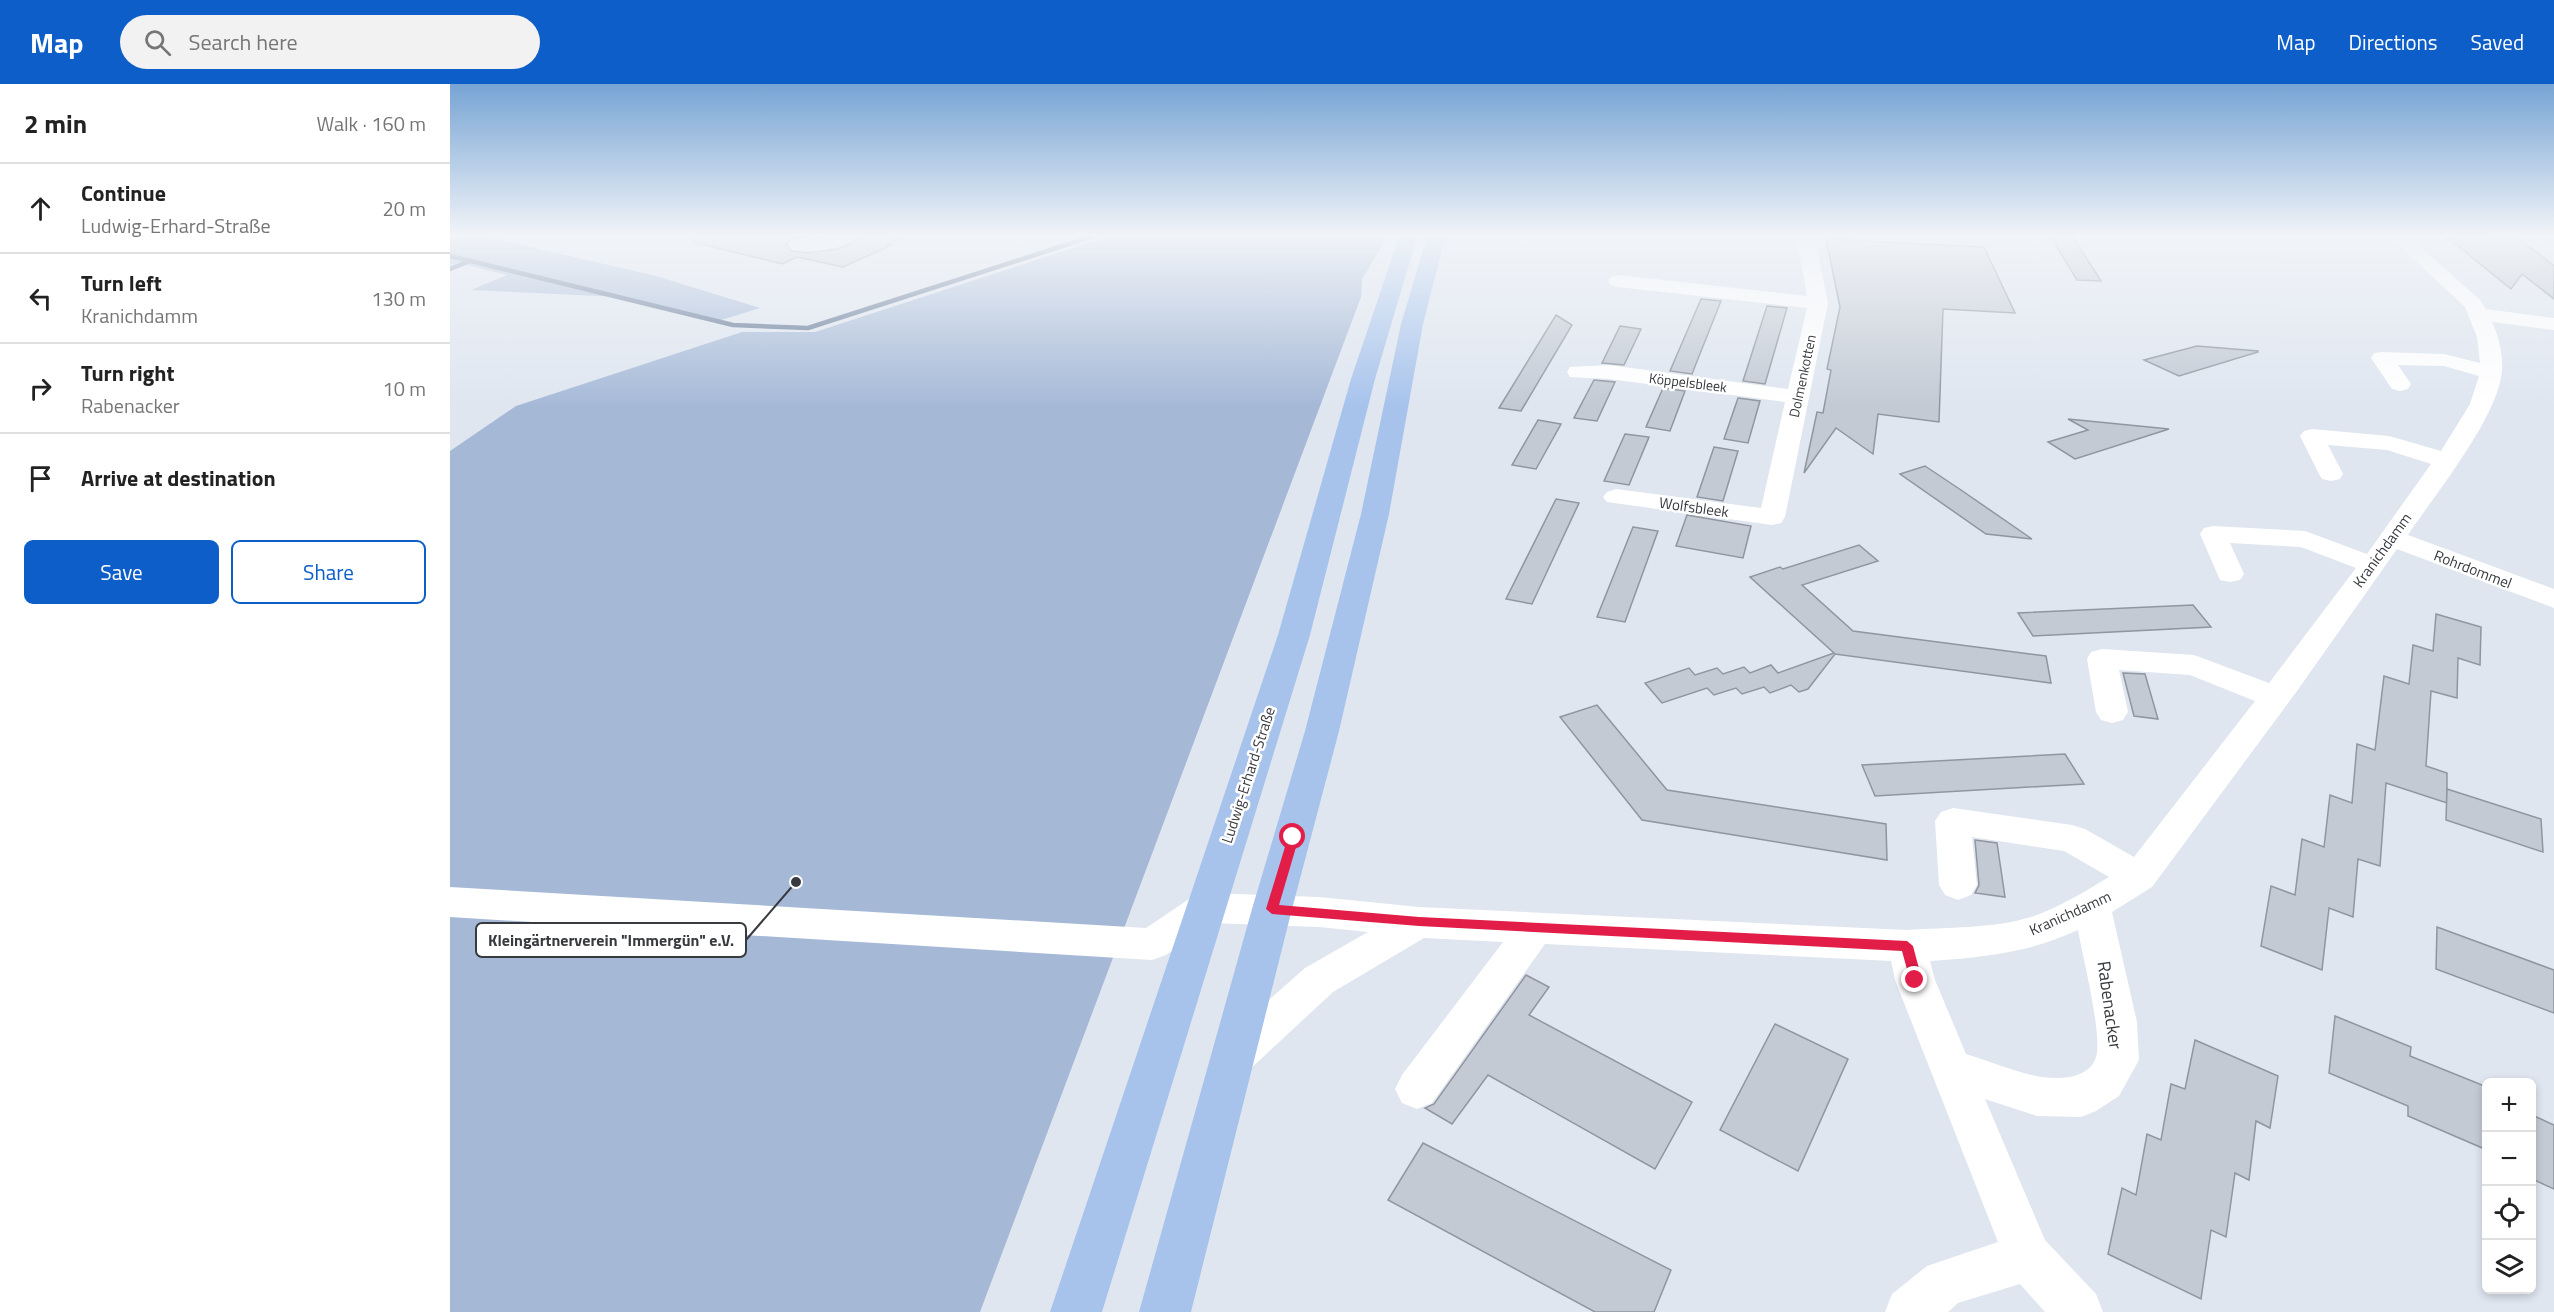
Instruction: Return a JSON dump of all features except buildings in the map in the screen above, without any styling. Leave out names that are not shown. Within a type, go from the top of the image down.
[{"type":"main road","name":"Ludwig-Erhard-Straße","points":[[1076,1312],[1294,635],[1363,379],[1391,291]]},
{"type":"main road","points":[[1164,1312],[1322,731],[1375,514],[1412,324],[1421,291]]},
{"type":"street","points":[[1712,291],[1818,303]]},
{"type":"street","name":"Dolmenkotten","points":[[1772,518],[1818,303],[1816,291]]},
{"type":"street","name":"Kranichdamm","points":[[1205,908],[1272,909],[1419,922],[1907,946],[1988,941],[2037,931],[2092,906],[2139,877],[2392,538],[2478,410],[2491,372],[2487,333],[2480,314],[2459,291]]},
{"type":"street","points":[[2480,314],[2554,324]]},
{"type":"street","points":[[2400,384],[2382,358],[2444,360],[2491,372]]},
{"type":"street","name":"Köppelsbleek","points":[[1578,372],[1609,372],[1797,397]]},
{"type":"street","points":[[2331,474],[2312,436],[2389,443],[2445,460]]},
{"type":"street","name":"Wolfsbleek","points":[[1616,497],[1772,518]]},
{"type":"street","points":[[2230,574],[2213,534],[2305,539],[2372,565]]},
{"type":"street","name":"Rohrdommel","points":[[2392,538],[2554,599]]},
{"type":"street","points":[[2112,712],[2102,659],[2194,665],[2274,697]]},
{"type":"street","points":[[1958,885],[1953,821],[2072,839],[2139,877]]},
{"type":"street","points":[[450,902],[1152,944],[1205,908]]},
{"type":"street","name":"Rabenacker","points":[[1951,1068],[2037,1096],[2081,1097],[2104,1082],[2118,1060],[2116,1022],[2092,906]]},
{"type":"street","points":[[1234,1057],[1319,980],[1419,922]]},
{"type":"street","points":[[1417,1089],[1535,928]]},
{"type":"street","points":[[1907,946],[1915,980],[2028,1257],[2078,1312]]},
{"type":"street","points":[[1910,1312],[1944,1283],[2028,1257]]},
{"type":"shaded area","points":[[499,291],[706,291],[760,308],[718,321],[622,297]]},
{"type":"shaded area","points":[[940,291],[1361,291],[980,1312],[450,1312],[450,451],[516,406],[742,332],[815,332]]},
{"type":"waterway","points":[[595,291],[733,325],[808,328],[922,291]]},
{"type":"place","name":"Kleingärtnerverein \"Immergün\" e.V.","points":[[796,882]]},
{"type":"route","points":[[1293,837],[1272,909],[1419,922],[1907,946],[1915,980]]}]
